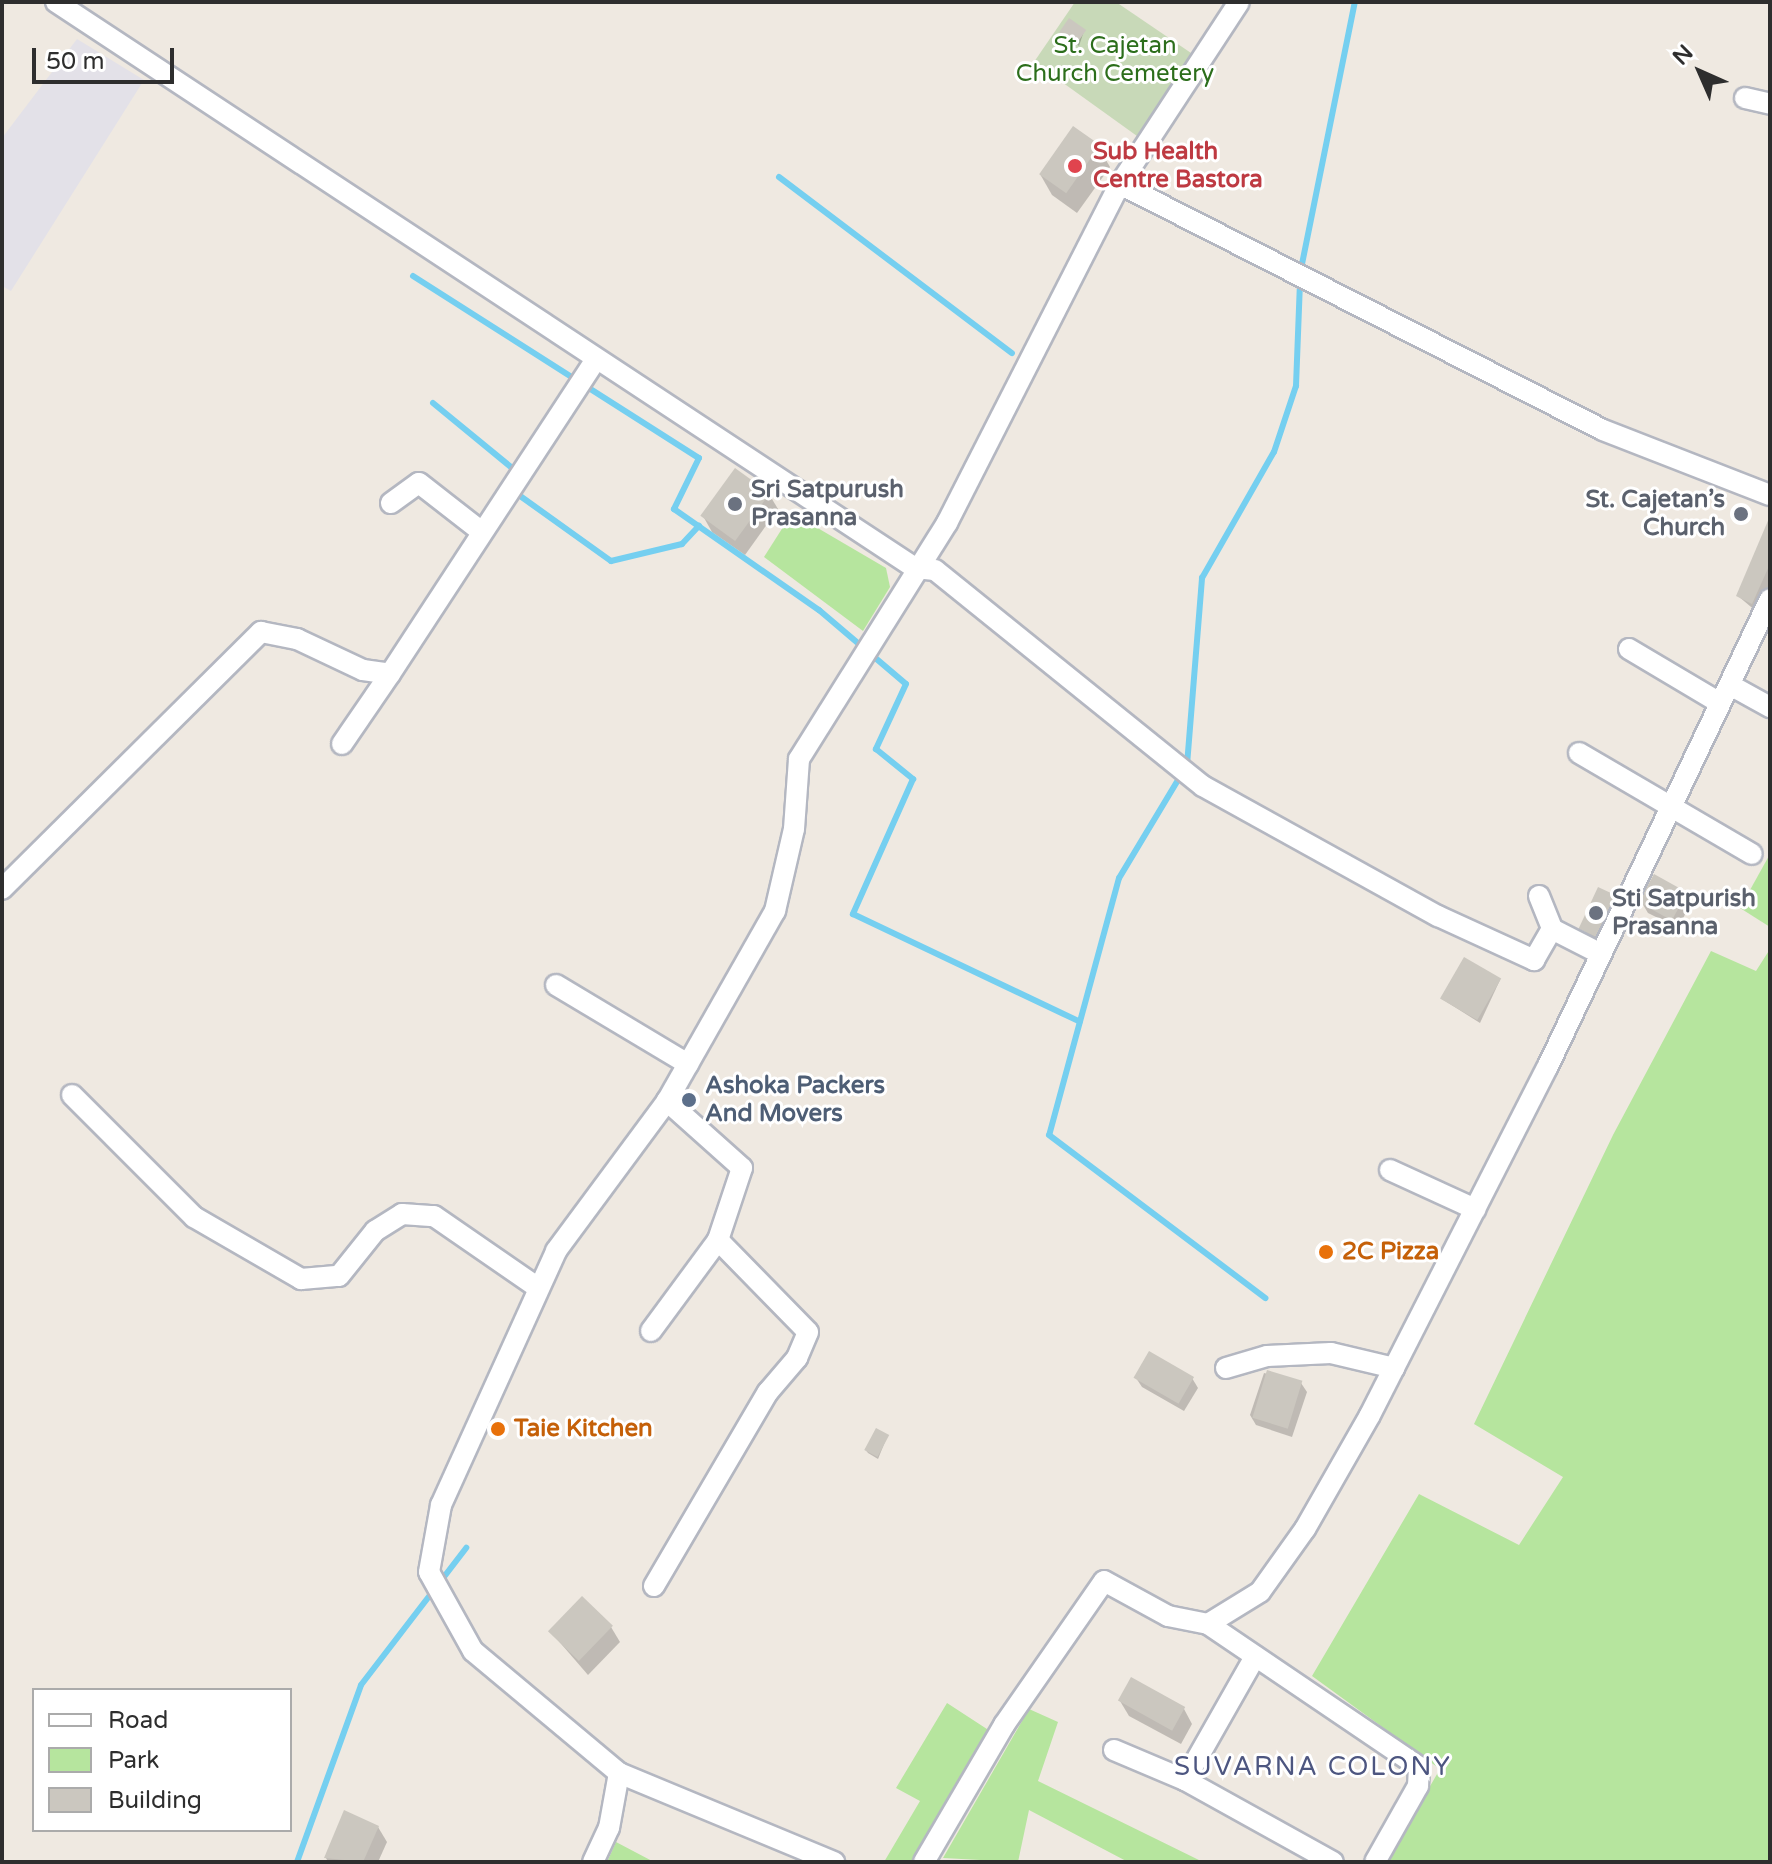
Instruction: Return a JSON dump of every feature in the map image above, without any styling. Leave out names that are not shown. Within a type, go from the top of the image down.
[{"type":"street","points":[[56,2],[595,361],[915,568],[935,570],[1203,786],[1438,916],[1534,960],[1552,929]]},
{"type":"street","points":[[834,1862],[619,1773],[473,1651],[429,1572],[441,1505],[537,1287],[556,1251],[667,1101],[775,911],[794,829],[799,759],[915,568],[947,523],[1120,184],[1239,2]]},
{"type":"street","points":[[1745,98],[1770,104]]},
{"type":"street","points":[[1120,184],[1603,430],[1770,495]]},
{"type":"street","points":[[342,744],[595,361]]},
{"type":"street","points":[[391,503],[419,483],[482,532]]},
{"type":"street","points":[[1208,1624],[1260,1592],[1305,1529],[1394,1368],[1601,954],[1770,599]]},
{"type":"street","points":[[2,889],[261,632],[297,639],[363,670],[390,674]]},
{"type":"street","points":[[1629,649],[1725,694],[1770,707]]},
{"type":"street","points":[[1579,753],[1752,854]]},
{"type":"street","points":[[1539,896],[1552,929],[1601,954]]},
{"type":"street","points":[[556,985],[688,1064]]},
{"type":"street","points":[[72,1095],[194,1217],[301,1279],[339,1276],[375,1231],[402,1214],[434,1216],[537,1287]]},
{"type":"street","points":[[651,1331],[718,1240],[742,1168],[667,1101]]},
{"type":"street","points":[[1390,1170],[1475,1209]]},
{"type":"street","points":[[654,1586],[768,1392],[797,1358],[808,1332],[718,1240]]},
{"type":"street","points":[[1226,1368],[1267,1356],[1331,1353],[1394,1368]]},
{"type":"street","points":[[924,1862],[1004,1725],[1104,1581],[1168,1616],[1208,1624],[1419,1767],[1418,1786],[1375,1862]]},
{"type":"street","points":[[1185,1780],[1255,1657]]},
{"type":"street","points":[[1114,1750],[1185,1780],[1333,1862]]},
{"type":"street","points":[[593,1862],[609,1828],[619,1773]]},
{"type":"shaded area","points":[[77,39],[144,80],[11,291],[2,286],[2,138]]},
{"type":"green space","name":"St. Cajetan Church Cemetery","points":[[1075,2],[1116,2],[1194,55],[1137,136],[1034,62]]},
{"type":"green space","points":[[792,513],[886,568],[890,587],[863,631],[764,557]]},
{"type":"green space","points":[[1770,854],[1770,927],[1740,908]]},
{"type":"green space","points":[[1770,949],[1770,1862],[1386,1862],[1440,1769],[1312,1676],[1419,1494],[1519,1545],[1563,1477],[1474,1424],[1613,1135],[1711,951],[1756,971]]},
{"type":"green space","points":[[947,1703],[990,1731],[913,1862],[884,1862],[920,1801],[896,1788]]},
{"type":"green space","points":[[1029,1709],[1058,1722],[1038,1781],[1203,1862],[1128,1862],[1029,1810],[1018,1862],[943,1858]]},
{"type":"green space","points":[[616,1842],[654,1862],[607,1862]]},
{"type":"building","points":[[1069,18],[1086,30],[1076,44],[1059,32]]},
{"type":"building","points":[[1073,126],[1100,145],[1066,193],[1039,174]]},
{"type":"building","name":"Sri Satpurush Prasanna","points":[[735,468],[770,493],[735,541],[700,516]]},
{"type":"building","points":[[1770,516],[1770,564],[1752,604],[1736,596]]},
{"type":"building","points":[[1654,874],[1687,892],[1672,920],[1638,902]]},
{"type":"building","name":"Sti Satpurish Prasanna","points":[[1598,887],[1615,895],[1596,937],[1579,929]]},
{"type":"building","points":[[1464,957],[1501,978],[1477,1020],[1440,999]]},
{"type":"building","points":[[1149,1351],[1194,1377],[1179,1404],[1134,1378]]},
{"type":"building","points":[[1267,1370],[1302,1381],[1288,1429],[1252,1418]]},
{"type":"building","points":[[876,1428],[889,1435],[878,1457],[864,1450]]},
{"type":"building","points":[[582,1596],[613,1626],[579,1661],[548,1631]]},
{"type":"building","points":[[1131,1677],[1185,1707],[1172,1731],[1118,1701]]},
{"type":"building","points":[[344,1810],[379,1826],[363,1862],[324,1858]]},
{"type":"waterway","points":[[1301,269],[1355,2]]},
{"type":"waterway","points":[[779,177],[1012,353]]},
{"type":"waterway","points":[[413,276],[699,458],[674,509],[819,610],[906,684],[876,749],[913,779],[853,914],[1080,1022]]},
{"type":"waterway","points":[[1187,765],[1202,578],[1274,452],[1296,386],[1300,280]]},
{"type":"waterway","points":[[433,403],[517,472]]},
{"type":"waterway","points":[[516,493],[611,561],[682,544],[699,526]]},
{"type":"waterway","points":[[1181,775],[1119,878],[1049,1135],[1265,1298]]},
{"type":"waterway","points":[[297,1862],[361,1685],[466,1548]]},
{"type":"place","name":"Sub Health Centre Bastora","points":[[1075,166]]},
{"type":"place","name":"Sri Satpurush Prasanna","points":[[735,504]]},
{"type":"place","name":"St. Cajetan’s Church","points":[[1741,514]]},
{"type":"place","name":"Sti Satpurish Prasanna","points":[[1596,913]]},
{"type":"place","name":"Ashoka Packers And Movers","points":[[689,1100]]},
{"type":"place","name":"2C Pizza","points":[[1326,1252]]},
{"type":"place","name":"Taie Kitchen","points":[[498,1429]]},
{"type":"district","name":"SUVARNA COLONY","points":[[1313,1767]]}]
